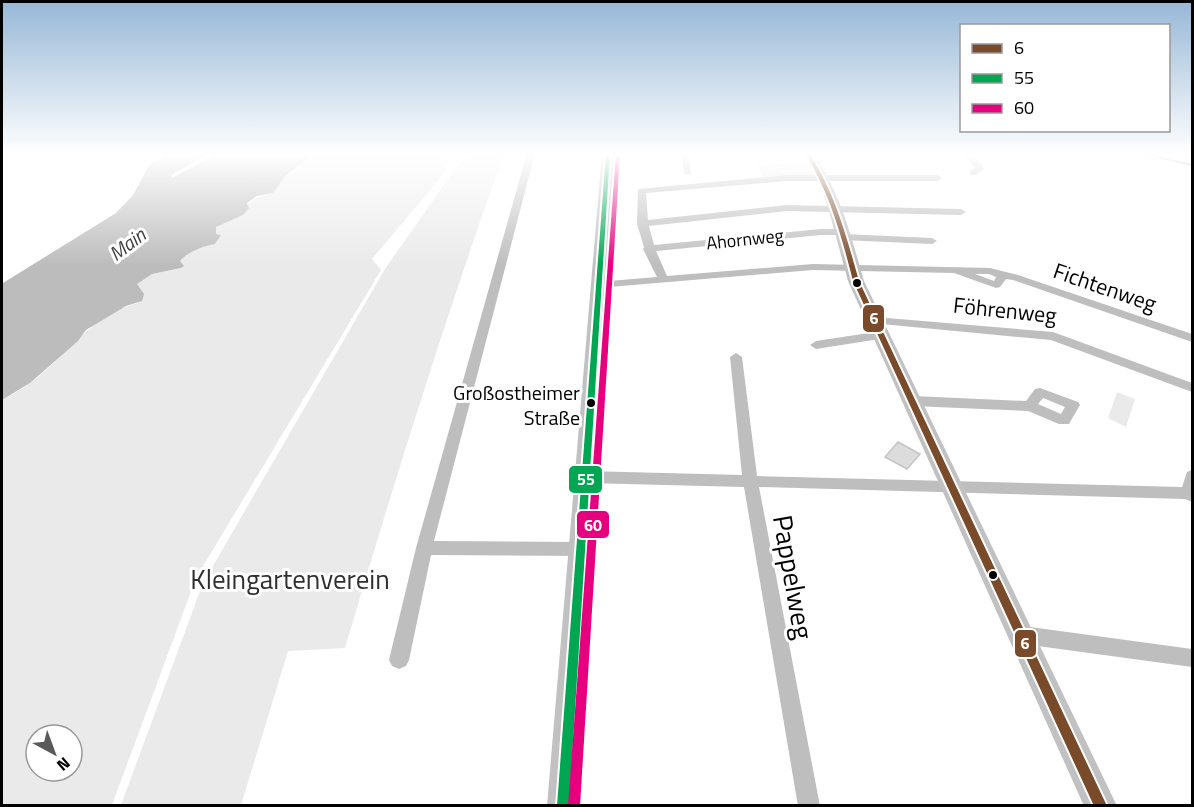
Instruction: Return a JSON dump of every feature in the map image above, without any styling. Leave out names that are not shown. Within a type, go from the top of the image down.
[{"type":"street","points":[[399,660],[424,548],[521,191]]},
{"type":"street","points":[[563,806],[605,191]]},
{"type":"street","points":[[644,191],[641,191],[642,224],[648,249],[664,280]]},
{"type":"street","points":[[829,191],[836,207],[850,266],[1101,806]]},
{"type":"street","points":[[642,224],[787,208],[836,207],[961,212]]},
{"type":"street","name":"Ahornweg","points":[[648,249],[821,232],[932,241]]},
{"type":"street","points":[[609,284],[762,270],[850,266]]},
{"type":"street","name":"Fichtenweg","points":[[850,266],[957,271],[996,285],[1003,276],[1014,277],[1192,338]]},
{"type":"street","name":"Föhrenweg","points":[[816,345],[879,328],[1053,336],[1192,388]]},
{"type":"street","name":"Pappelweg","points":[[736,357],[750,480],[809,806]]},
{"type":"street","points":[[913,401],[1030,406]]},
{"type":"street","points":[[586,477],[1190,494],[1192,476]]},
{"type":"street","points":[[424,548],[580,549]]},
{"type":"street","points":[[1023,634],[1192,658]]},
{"type":"green space","points":[[275,191],[430,191],[372,259],[381,270],[196,578],[112,805],[2,806],[2,400],[44,372],[80,337],[106,317],[138,303],[142,291],[136,284],[152,274],[181,268],[183,265],[179,262],[187,255],[215,244],[220,235],[216,234],[216,227],[243,215],[250,202]]},
{"type":"green space","name":"Kleingartenverein","points":[[440,191],[491,191],[421,399],[345,648],[288,651],[241,805],[121,805],[203,583],[385,269]]},
{"type":"green space","points":[[1117,392],[1135,399],[1126,427],[1108,418]]},
{"type":"water","name":"Main","points":[[135,191],[275,191],[257,196],[247,203],[249,208],[243,215],[216,227],[216,234],[221,235],[215,244],[187,255],[180,261],[184,266],[152,274],[137,284],[144,294],[142,301],[126,306],[86,330],[78,341],[30,383],[2,400],[3,283],[116,213]]},
{"type":"building","points":[[898,442],[920,454],[907,469],[885,457]]},
{"type":"transit line","name":"55","points":[[563,806],[605,191]]},
{"type":"transit line","name":"60","points":[[574,806],[616,191]]},
{"type":"transit line","name":"6","points":[[828,191],[856,281],[1101,806]]},
{"type":"place","name":"Großostheimer Straße","points":[[591,403]]}]
